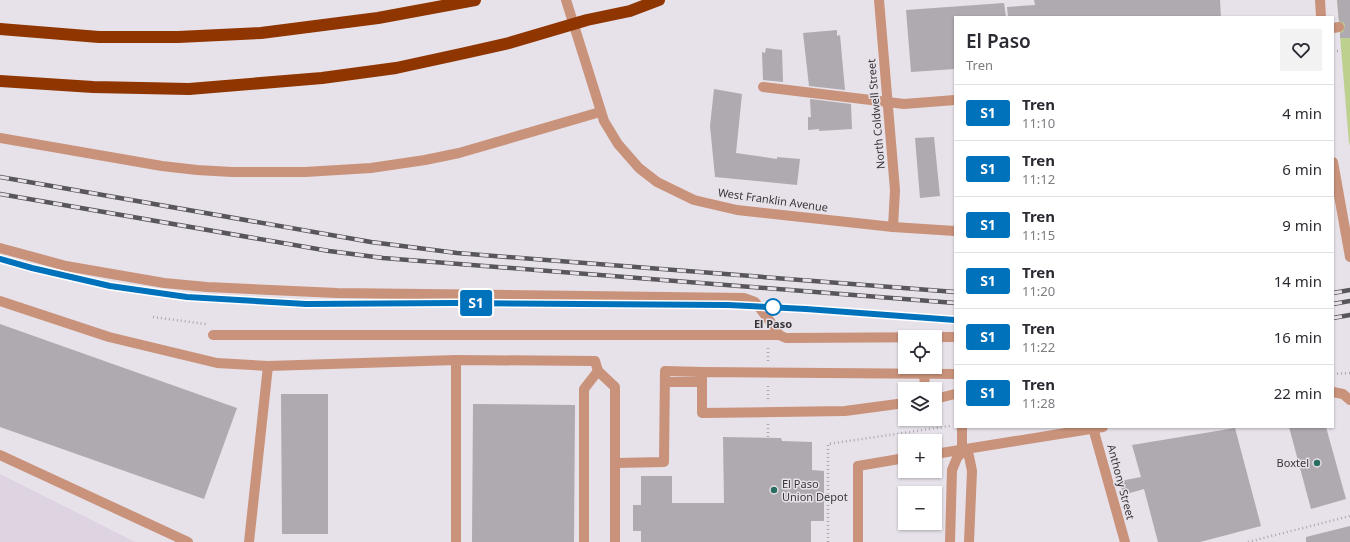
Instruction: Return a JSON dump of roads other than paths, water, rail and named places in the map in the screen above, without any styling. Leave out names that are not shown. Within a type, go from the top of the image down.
[{"type":"highway","points":[[378,18],[445,0]]},
{"type":"highway","points":[[0,29],[99,37],[178,37],[261,33],[378,18],[475,0]]},
{"type":"highway","points":[[0,81],[93,88],[189,89],[322,78],[396,68],[509,43],[587,20],[630,11],[659,0]]},
{"type":"street","name":"West Franklin Avenue","points":[[566,0],[600,112],[618,144],[638,168],[662,185],[694,200],[737,210],[893,227],[954,231]]},
{"type":"street","name":"North Coldwell Street","points":[[879,0],[895,190],[893,227]]},
{"type":"street","points":[[1320,0],[1321,16]]},
{"type":"street","points":[[763,87],[904,104],[954,100]]},
{"type":"street","points":[[0,138],[162,166],[197,170],[232,172],[304,172],[371,168],[425,160],[459,153],[600,112]]},
{"type":"street","points":[[1334,174],[1350,257]]},
{"type":"street","points":[[0,248],[66,266],[164,282],[207,287],[337,293],[744,298],[756,302],[779,335]]},
{"type":"street","points":[[0,301],[109,337],[217,363],[268,366],[456,360],[595,361],[598,371],[615,387],[615,542]]},
{"type":"street","points":[[213,335],[779,335],[786,338],[954,337]]},
{"type":"street","points":[[456,360],[456,542]]},
{"type":"street","points":[[249,542],[268,366]]},
{"type":"street","points":[[584,542],[584,389],[598,371]]},
{"type":"street","points":[[616,463],[664,462],[665,371],[702,377],[898,373]]},
{"type":"street","points":[[942,373],[954,374]]},
{"type":"street","points":[[702,377],[702,413],[845,411],[898,405]]},
{"type":"street","points":[[942,397],[954,394]]},
{"type":"street","points":[[950,542],[952,470],[962,451],[962,428]]},
{"type":"street","points":[[942,453],[1098,428]]},
{"type":"street","name":"Anthony Street","points":[[1098,428],[1125,542]]},
{"type":"street","points":[[962,451],[969,456],[972,471],[969,542]]},
{"type":"street","points":[[0,455],[188,542]]},
{"type":"street","points":[[858,542],[858,466],[898,459]]},
{"type":"railway","points":[[0,177],[371,242],[457,253],[954,292]]},
{"type":"railway","points":[[0,194],[329,251],[383,258],[954,303]]},
{"type":"railway","points":[[0,259],[68,277],[114,286],[160,294],[225,301],[307,304],[512,303],[729,305],[814,309],[954,320]]},
{"type":"railway","points":[[1334,293],[1350,290]]},
{"type":"railway","points":[[1334,304],[1350,301]]},
{"type":"railway","points":[[1334,318],[1350,315]]},
{"type":"train","name":"S1","points":[[0,259],[110,286],[187,297],[306,304],[455,303],[728,305],[954,320]]},
{"type":"place","name":"El Paso","points":[[773,307]]},
{"type":"place","name":"Boxtel","points":[[1317,463]]},
{"type":"place","name":"El Paso Union Depot","points":[[774,490]]}]
